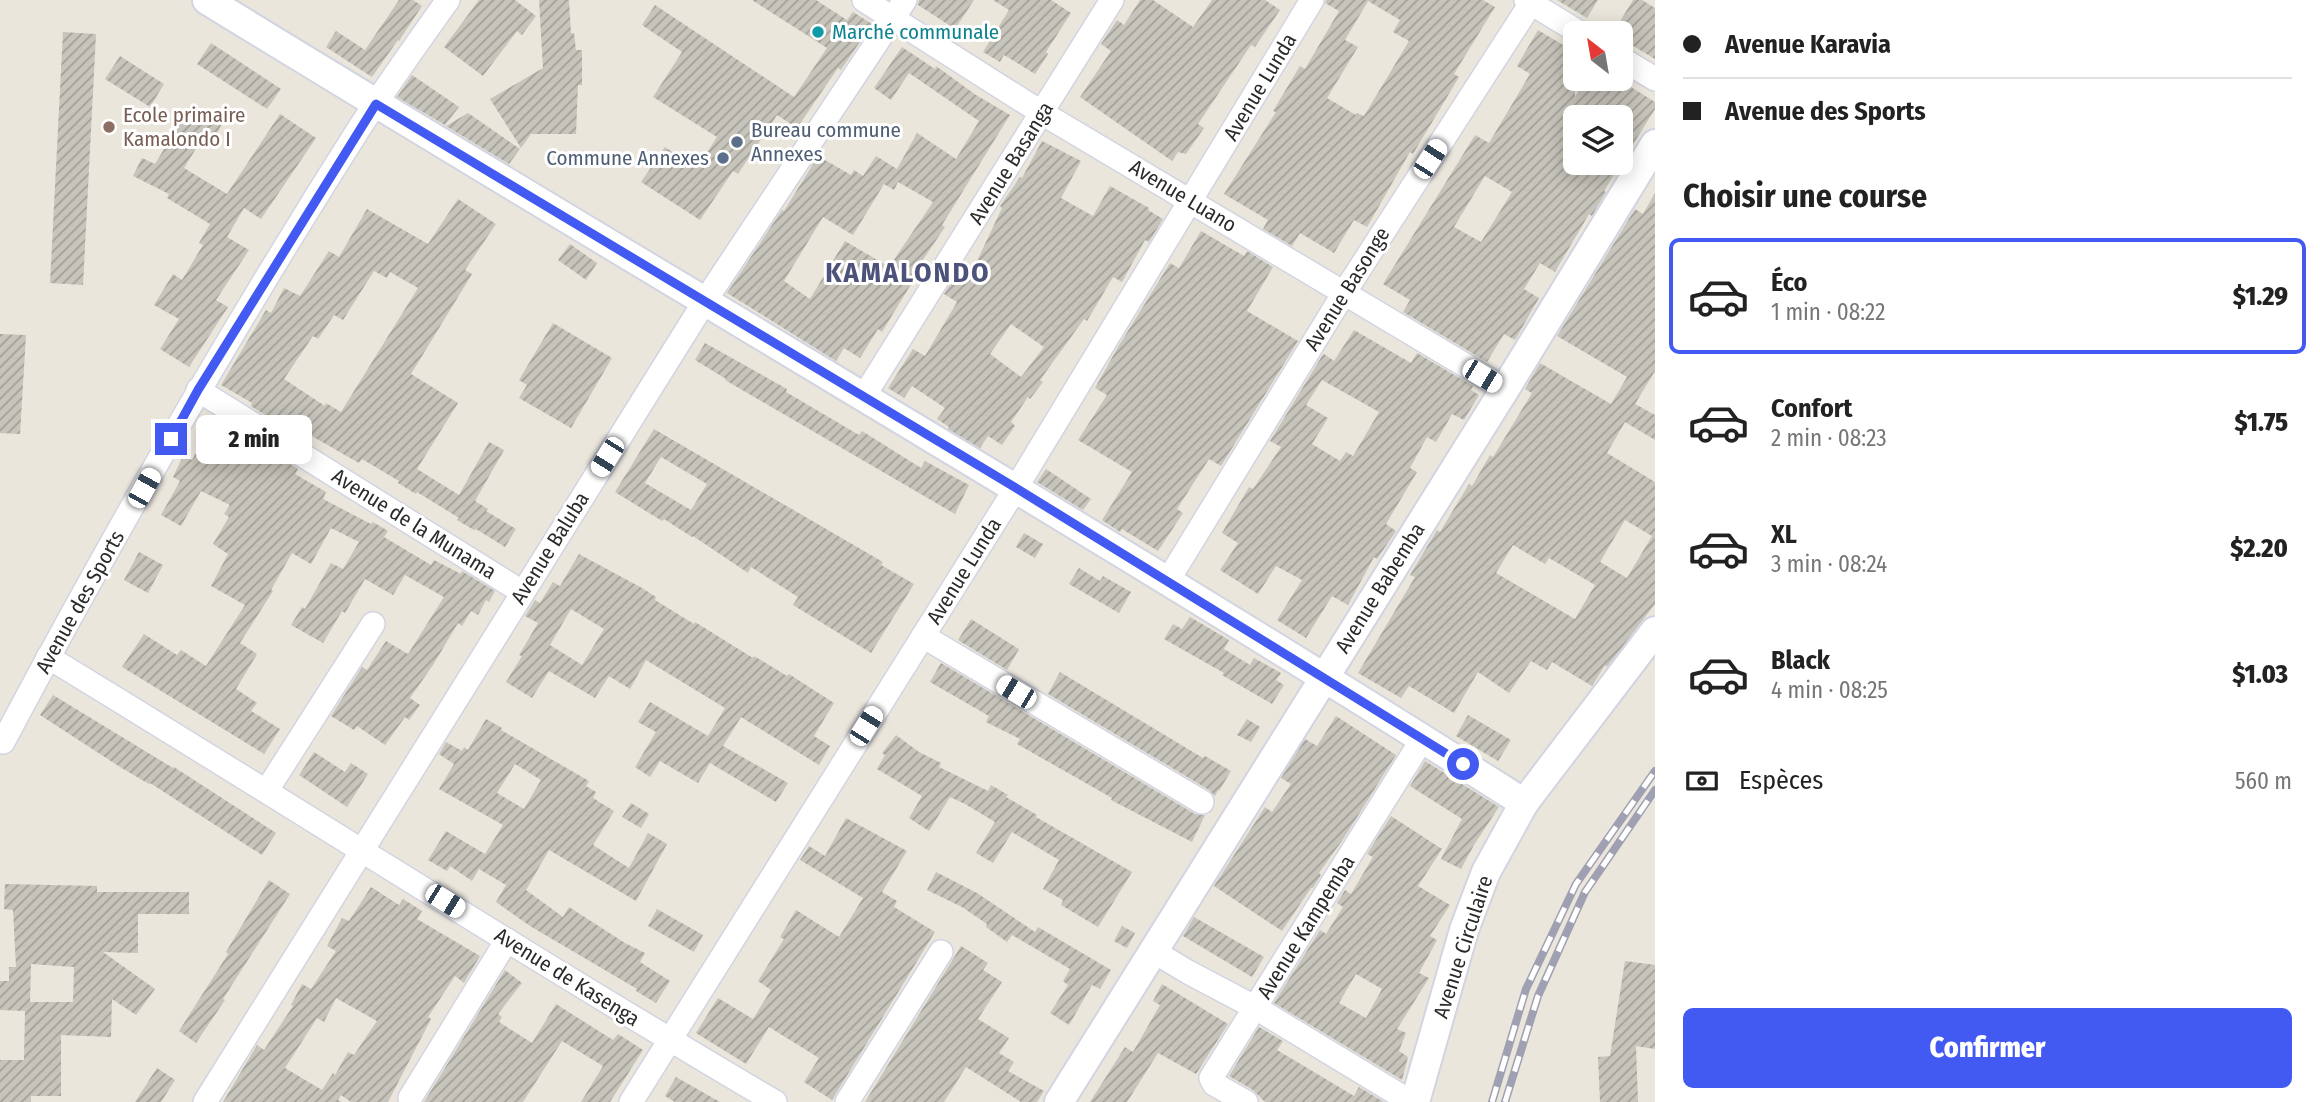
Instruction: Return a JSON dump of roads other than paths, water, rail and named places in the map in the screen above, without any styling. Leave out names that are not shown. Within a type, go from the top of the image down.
[{"type":"street","points":[[208,0],[376,104],[1016,488],[1524,803]]},
{"type":"street","name":"Avenue des Sports","points":[[3,742],[198,390],[376,104],[447,0]]},
{"type":"street","name":"Avenue Luano","points":[[863,0],[899,9],[1042,113],[1505,389]]},
{"type":"street","name":"Avenue Basanga","points":[[864,397],[1112,0]]},
{"type":"street","name":"Avenue Lunda","points":[[631,1102],[1016,488],[1312,0]]},
{"type":"street","points":[[1530,1],[1563,22]]},
{"type":"street","name":"Avenue Basonge","points":[[1167,582],[1344,293],[1530,1]]},
{"type":"street","name":"Avenue Baluba","points":[[205,1102],[705,301],[899,9]]},
{"type":"street","points":[[1633,66],[1655,79]]},
{"type":"street","name":"Avenue Babemba","points":[[1059,1102],[1655,144]]},
{"type":"street","name":"Avenue de la Munama","points":[[198,390],[522,592]]},
{"type":"street","points":[[267,790],[373,624]]},
{"type":"street","name":"Avenue Circulaire","points":[[1413,1102],[1464,930],[1486,872],[1524,803],[1655,631]]},
{"type":"street","points":[[923,636],[1202,802]]},
{"type":"street","name":"Avenue de Kasenga","points":[[48,657],[670,1041],[775,1102]]},
{"type":"street","name":"Avenue Kampemba","points":[[1246,1102],[1214,1084],[1211,1078],[1423,738]]},
{"type":"street","points":[[410,1098],[507,940]]},
{"type":"street","points":[[1153,951],[1256,1008],[1413,1102]]},
{"type":"street","points":[[848,1102],[941,952]]},
{"type":"railway","points":[[1492,1102],[1526,989],[1576,884],[1655,771]]},
{"type":"railway","points":[[1505,1102],[1538,996],[1585,892],[1655,790]]},
{"type":"place","name":"Marché communale","points":[[818,32]]},
{"type":"place","name":"Ecole primaire Kamalondo I","points":[[109,127]]},
{"type":"place","name":"Bureau commune Annexes","points":[[737,142]]},
{"type":"place","name":"Commune Annexes","points":[[723,158]]},
{"type":"district","name":"KAMALONDO","points":[[908,272]]}]
